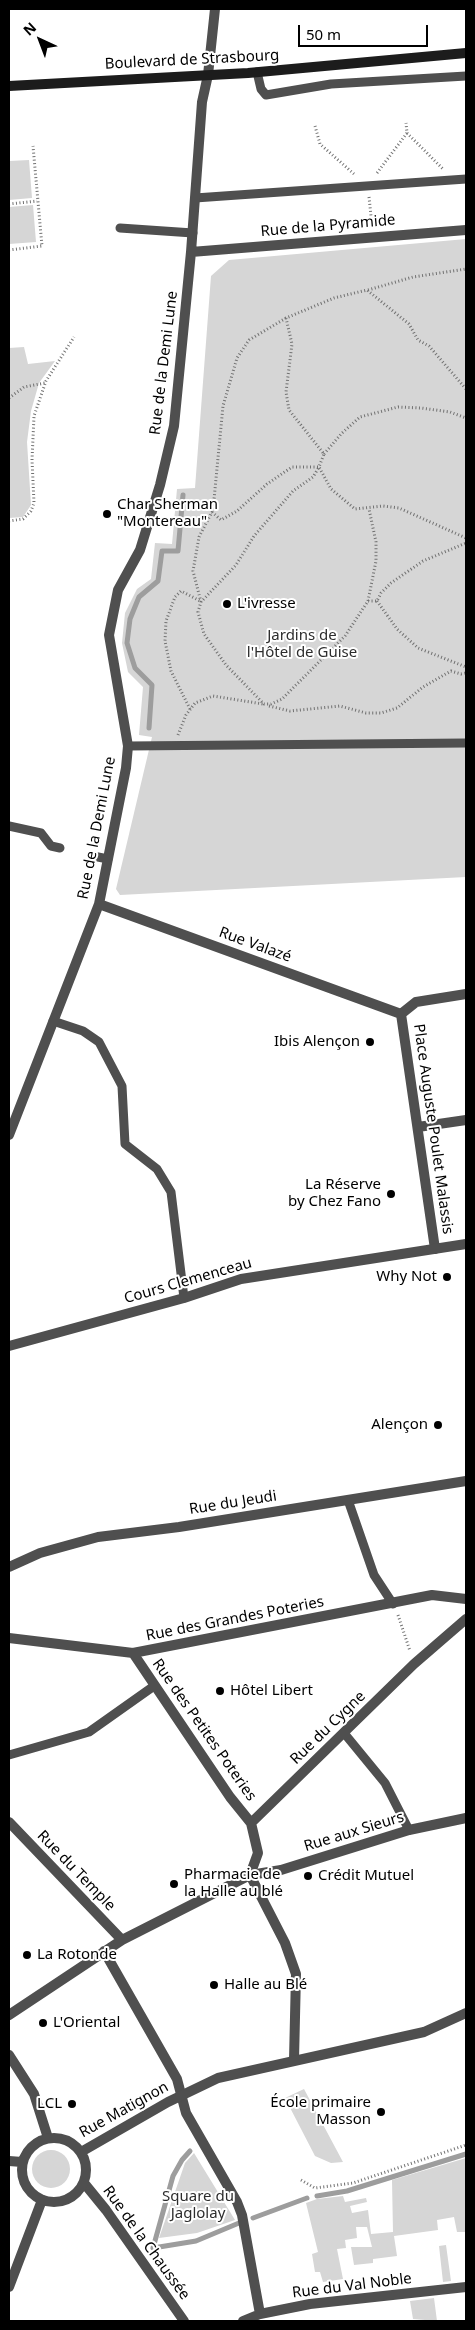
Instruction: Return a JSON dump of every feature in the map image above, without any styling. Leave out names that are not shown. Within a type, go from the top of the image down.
[{"type":"main road","name":"Boulevard de Strasbourg","points":[[9,86],[257,72],[466,53]]},
{"type":"street","name":"Rue de la Demi Lune","points":[[9,1135],[99,904],[126,768],[128,746],[109,635],[118,590],[140,550],[160,485],[174,426],[191,252],[202,102],[208,75],[215,9]]},
{"type":"street","name":"Rue de la Pyramide","points":[[191,252],[466,230]]},
{"type":"street","name":"Rue Valazé","points":[[99,904],[401,1014]]},
{"type":"street","points":[[401,1014],[416,1002],[466,994]]},
{"type":"street","name":"Place Auguste Poulet Malassis","points":[[401,1014],[436,1249]]},
{"type":"street","points":[[418,1128],[466,1120]]},
{"type":"street","name":"Cours Clemenceau","points":[[9,1346],[184,1298],[241,1279],[466,1244]]},
{"type":"street","name":"Rue du Jeudi","points":[[9,1567],[40,1553],[98,1537],[179,1527],[466,1481]]},
{"type":"street","name":"Rue des Grandes Poteries","points":[[9,1638],[133,1653],[432,1595],[466,1599]]},
{"type":"street","name":"Rue du Cygne","points":[[251,1823],[414,1664],[465,1623]]},
{"type":"street","name":"Rue des Petites Poteries","points":[[133,1653],[230,1796],[251,1823]]},
{"type":"street","name":"Rue aux Sieurs","points":[[9,2015],[122,1940],[250,1875],[281,1870],[409,1830],[466,1818]]},
{"type":"street","name":"Rue du Temple","points":[[9,1822],[122,1940]]},
{"type":"street","points":[[251,1823],[258,1853],[250,1875],[285,1943],[296,1974],[294,2060]]},
{"type":"street","points":[[104,1951],[177,2079],[186,2114],[242,2215],[260,2314]]},
{"type":"street","name":"Rue Matignon","points":[[81,2152],[182,2095],[218,2078],[424,2032],[466,2013]]},
{"type":"street","points":[[9,2055],[34,2094],[48,2138]]},
{"type":"street","points":[[48,2138],[60,2138],[72,2143],[81,2152],[86,2167],[84,2183],[74,2196],[60,2202],[42,2200],[30,2193],[22,2179],[22,2162],[27,2151],[36,2143],[48,2138]]},
{"type":"street","points":[[9,2162],[22,2162]]},
{"type":"street","name":"Rue de la Chaussée","points":[[84,2183],[106,2210],[184,2321]]},
{"type":"street","points":[[9,2287],[42,2200]]},
{"type":"street","name":"Rue du Val Noble","points":[[243,2321],[260,2314],[310,2304],[466,2287]]},
{"type":"lane","points":[[257,72],[262,90],[266,95],[331,84],[466,76]]},
{"type":"lane","points":[[195,198],[466,179]]},
{"type":"lane","points":[[120,228],[192,233]]},
{"type":"lane","points":[[128,746],[466,743]]},
{"type":"lane","points":[[9,826],[42,833],[51,846],[60,848]]},
{"type":"lane","points":[[93,856],[108,860]]},
{"type":"lane","points":[[53,1021],[83,1031],[99,1042],[122,1086],[125,1144],[157,1169],[171,1192],[184,1298]]},
{"type":"lane","points":[[348,1500],[374,1575],[393,1604]]},
{"type":"lane","points":[[9,1755],[89,1732],[154,1686]]},
{"type":"lane","points":[[344,1733],[385,1783],[409,1830]]},
{"type":"path","points":[[406,123],[407,133],[455,180]]},
{"type":"path","points":[[315,126],[320,144],[368,186]]},
{"type":"path","points":[[373,237],[368,186],[407,133]]},
{"type":"path","points":[[9,250],[42,246],[33,146]]},
{"type":"path","points":[[9,204],[38,201]]},
{"type":"path","points":[[369,509],[376,542],[376,561],[368,600],[345,636],[282,699],[271,704],[264,704],[226,665],[204,634],[198,612],[200,602],[193,571],[199,537],[212,512],[223,406],[237,358],[249,340],[286,318],[334,298],[413,277],[466,269]]},
{"type":"path","points":[[367,290],[409,324],[418,340],[429,346],[466,389]]},
{"type":"path","points":[[286,318],[292,344],[286,392],[289,410],[324,454]]},
{"type":"path","points":[[9,521],[23,519],[31,511],[34,503],[32,431],[38,400],[45,383],[74,337]]},
{"type":"path","points":[[9,398],[24,387],[45,383]]},
{"type":"path","points":[[200,602],[236,565],[254,536],[294,491],[313,477],[324,454],[342,433],[360,417],[398,407],[440,411],[466,418]]},
{"type":"path","points":[[212,512],[221,520],[237,511],[267,484],[292,467],[318,467]]},
{"type":"path","points":[[318,467],[331,488],[355,509],[383,506],[399,508],[466,538]]},
{"type":"path","points":[[378,601],[386,587],[406,571],[423,561],[466,543]]},
{"type":"path","points":[[190,709],[171,671],[165,641],[166,621],[175,597],[182,591],[200,602]]},
{"type":"path","points":[[368,600],[378,601]]},
{"type":"path","points":[[378,601],[397,629],[418,648],[466,667]]},
{"type":"path","points":[[174,746],[190,709],[195,703],[213,696],[264,704],[290,711],[340,706],[366,713],[382,713],[397,708],[423,687],[451,671],[461,674],[466,672]]},
{"type":"path","points":[[393,1604],[414,1664]]},
{"type":"path","points":[[301,2180],[315,2188],[352,2183],[466,2145]]},
{"type":"green space","points":[[29,160],[32,198],[9,200],[9,161]]},
{"type":"green space","points":[[33,205],[36,242],[9,244],[9,207]]},
{"type":"green space","name":"Jardins de l'Hôtel de Guise","points":[[466,239],[466,877],[120,895],[116,889],[152,737],[139,735],[143,687],[128,672],[122,643],[125,613],[137,589],[151,579],[155,543],[172,544],[177,489],[195,488],[211,276],[229,260]]},
{"type":"green space","points":[[24,347],[28,364],[55,361],[39,383],[31,411],[27,442],[31,505],[23,517],[9,518],[9,348]]},
{"type":"green space","points":[[304,2089],[343,2162],[331,2163],[315,2156],[285,2098]]},
{"type":"green space","points":[[51,2150],[65,2155],[70,2169],[65,2183],[51,2188],[37,2183],[32,2169],[37,2155]]},
{"type":"green space","name":"Square du Jaglolay","points":[[194,2153],[235,2220],[197,2233],[159,2238],[185,2163]]},
{"type":"green space","points":[[466,2158],[466,2232],[457,2232],[454,2217],[437,2220],[438,2230],[394,2236],[397,2256],[373,2259],[373,2263],[354,2265],[351,2247],[372,2247],[367,2227],[356,2227],[357,2238],[345,2240],[346,2248],[337,2249],[343,2279],[323,2282],[320,2272],[315,2272],[312,2254],[318,2252],[306,2203],[317,2199],[343,2196],[345,2202],[366,2198],[367,2202],[350,2206],[352,2213],[368,2210],[371,2234],[393,2232],[392,2180]]},
{"type":"green space","points":[[446,2245],[451,2281],[443,2282],[439,2246]]},
{"type":"green space","points":[[434,2298],[437,2321],[413,2319],[410,2301]]},
{"type":"waterway","points":[[149,728],[152,685],[135,668],[127,643],[130,619],[139,597],[158,581],[162,551],[178,551],[183,495]]},
{"type":"waterway","points":[[190,2151],[182,2160],[173,2176],[153,2248],[196,2241],[239,2223]]},
{"type":"waterway","points":[[317,2196],[347,2191],[466,2154]]},
{"type":"waterway","points":[[253,2218],[307,2198]]},
{"type":"place","name":"Char Sherman \"Montereau\"","points":[[107,514]]},
{"type":"place","name":"L'ivresse","points":[[227,604]]},
{"type":"place","name":"Ibis Alençon","points":[[370,1042]]},
{"type":"place","name":"La Réserve by Chez Fano","points":[[391,1194]]},
{"type":"place","name":"Why Not","points":[[447,1277]]},
{"type":"place","name":"Alençon","points":[[438,1425]]},
{"type":"place","name":"Hôtel Libert","points":[[220,1691]]},
{"type":"place","name":"Crédit Mutuel","points":[[308,1876]]},
{"type":"place","name":"Pharmacie de la Halle au blé","points":[[174,1884]]},
{"type":"place","name":"La Rotonde","points":[[27,1955]]},
{"type":"place","name":"Halle au Blé","points":[[214,1985]]},
{"type":"place","name":"L'Oriental","points":[[43,2023]]},
{"type":"place","name":"LCL","points":[[72,2104]]},
{"type":"place","name":"École primaire Masson","points":[[381,2112]]}]
